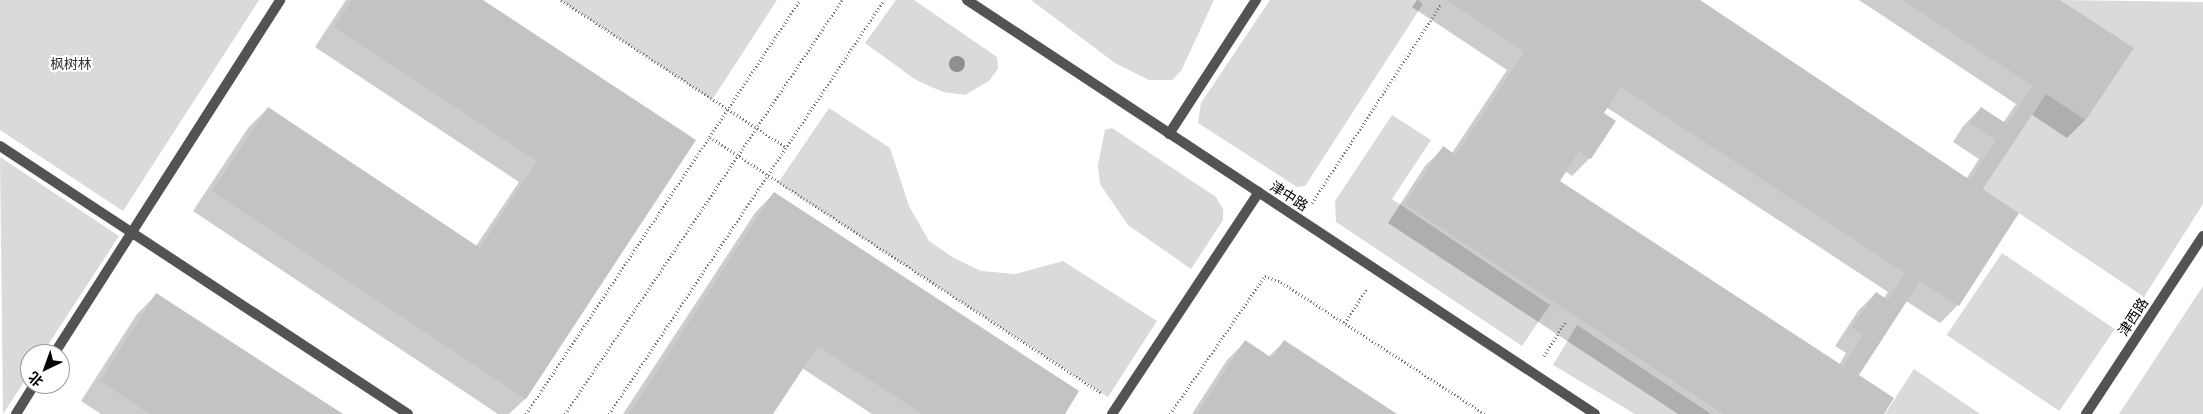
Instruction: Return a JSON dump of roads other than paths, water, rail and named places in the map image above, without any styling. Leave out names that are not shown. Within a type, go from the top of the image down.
[{"type":"lane","points":[[60,344],[280,0]]},
{"type":"lane","name":"津中路","points":[[968,0],[1595,414]]},
{"type":"lane","points":[[1169,134],[1256,0]]},
{"type":"lane","points":[[0,146],[408,414]]},
{"type":"lane","points":[[1112,414],[1259,192]]},
{"type":"lane","name":"津西路","points":[[2086,414],[2203,236]]},
{"type":"lane","points":[[16,414],[29,394]]},
{"type":"park label","name":"枫树林","points":[[71,64]]}]
